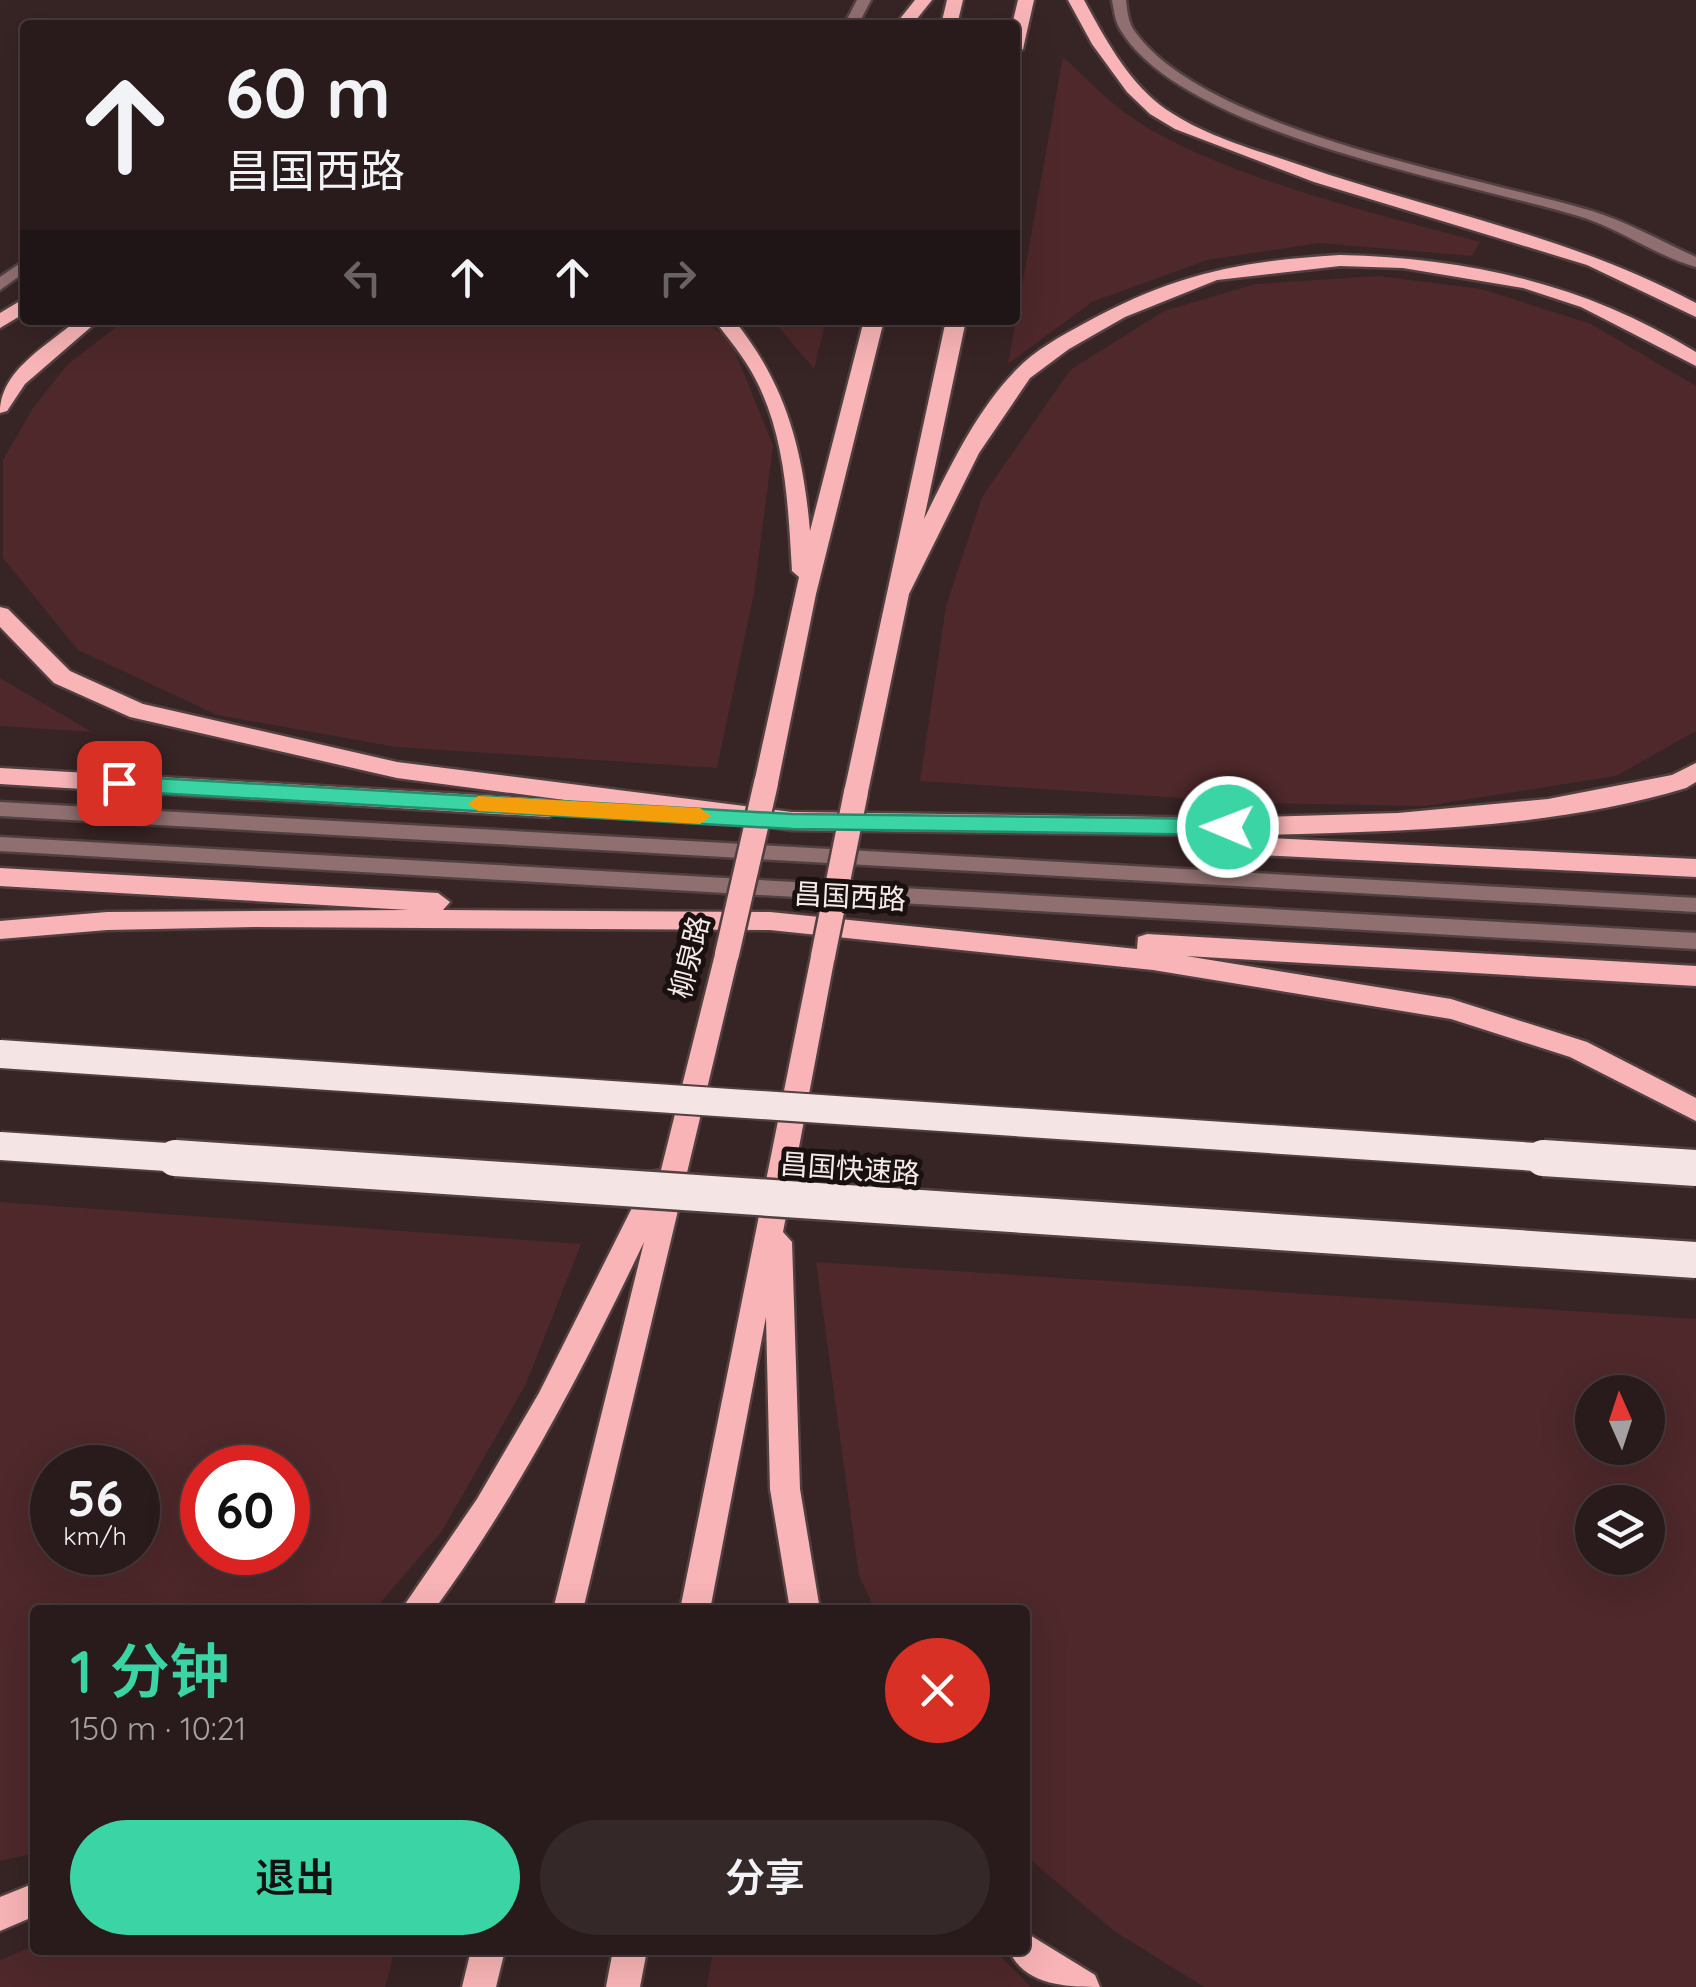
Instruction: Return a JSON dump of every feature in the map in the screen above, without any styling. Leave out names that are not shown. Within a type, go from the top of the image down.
[{"type":"highway","name":"昌国快速路","points":[[0,1054],[1696,1168]]},
{"type":"highway","name":"昌国快速路","points":[[0,1146],[1696,1260]]},
{"type":"main road","points":[[908,20],[924,0]]},
{"type":"main road","points":[[1020,26],[1026,0]]},
{"type":"main road","points":[[1076,0],[1095,38],[1154,109],[1220,142],[1302,174],[1577,256],[1663,291],[1696,311]]},
{"type":"main road","points":[[893,604],[961,470],[1023,374],[1073,337],[1145,299],[1215,274],[1295,264],[1386,262],[1468,271],[1546,289],[1609,312],[1668,340],[1696,360]]},
{"type":"main road","points":[[0,407],[18,380],[83,325]]},
{"type":"main road","points":[[729,325],[744,342],[784,414],[796,480],[805,594]]},
{"type":"main road","name":"柳泉路","points":[[569,1605],[727,954],[805,594],[873,325]]},
{"type":"main road","points":[[696,1605],[893,604],[955,325]]},
{"type":"main road","points":[[0,614],[62,677],[138,710],[397,770],[792,822],[1228,827],[1398,822],[1548,808],[1678,782],[1696,771]]},
{"type":"main road","points":[[0,776],[792,822],[1696,868]]},
{"type":"main road","name":"昌国西路","points":[[0,876],[1696,976]]},
{"type":"main road","points":[[0,930],[107,921],[254,918],[770,922],[1153,960],[1451,1008],[1578,1049],[1696,1110]]},
{"type":"main road","points":[[420,1605],[473,1536],[555,1398],[682,1130]]},
{"type":"main road","points":[[784,1143],[776,1267],[779,1372],[785,1489],[804,1605]]},
{"type":"main road","points":[[0,1914],[30,1901]]},
{"type":"main road","points":[[1030,1952],[1083,1987]]},
{"type":"main road","points":[[479,1987],[487,1955]]},
{"type":"main road","points":[[623,1987],[629,1955]]},
{"type":"lane","points":[[1119,0],[1126,29],[1162,68],[1237,112],[1322,142],[1594,217],[1696,263]]},
{"type":"lane","points":[[0,285],[20,268]]},
{"type":"lane","points":[[0,809],[1696,905]]},
{"type":"lane","points":[[0,844],[1696,940]]},
{"type":"shaded area","points":[[1063,57],[1120,109],[1197,153],[1293,189],[1480,242],[1472,256],[1319,243],[1207,260],[1092,302],[1008,364],[1015,325],[1020,325],[1020,297]]},
{"type":"shaded area","points":[[1378,276],[1482,289],[1591,324],[1696,386],[1696,731],[1616,776],[1426,806],[1258,803],[920,781],[946,606],[982,497],[1070,370],[1164,311],[1255,284]]},
{"type":"shaded area","points":[[119,325],[710,325],[731,341],[773,446],[754,593],[717,768],[396,747],[217,715],[78,650],[3,558],[3,460],[33,408],[67,365]]},
{"type":"shaded area","points":[[777,325],[825,325],[814,369]]},
{"type":"shaded area","points":[[0,678],[92,732],[0,726]]},
{"type":"shaded area","points":[[0,1202],[581,1244],[526,1384],[442,1531],[378,1605],[30,1605],[30,1854],[0,1861]]},
{"type":"shaded area","points":[[816,1262],[1696,1319],[1696,1987],[1204,1987],[1114,1931],[1030,1859],[1030,1605],[873,1605],[859,1576]]},
{"type":"shaded area","points":[[30,1948],[30,1955],[394,1955],[385,1987],[0,1987],[0,1960]]},
{"type":"shaded area","points":[[712,1955],[999,1955],[1031,1987],[707,1987]]},
{"type":"slow traffic","points":[[478,804],[700,816]]},
{"type":"route","points":[[119,783],[792,822],[1228,827]]}]
